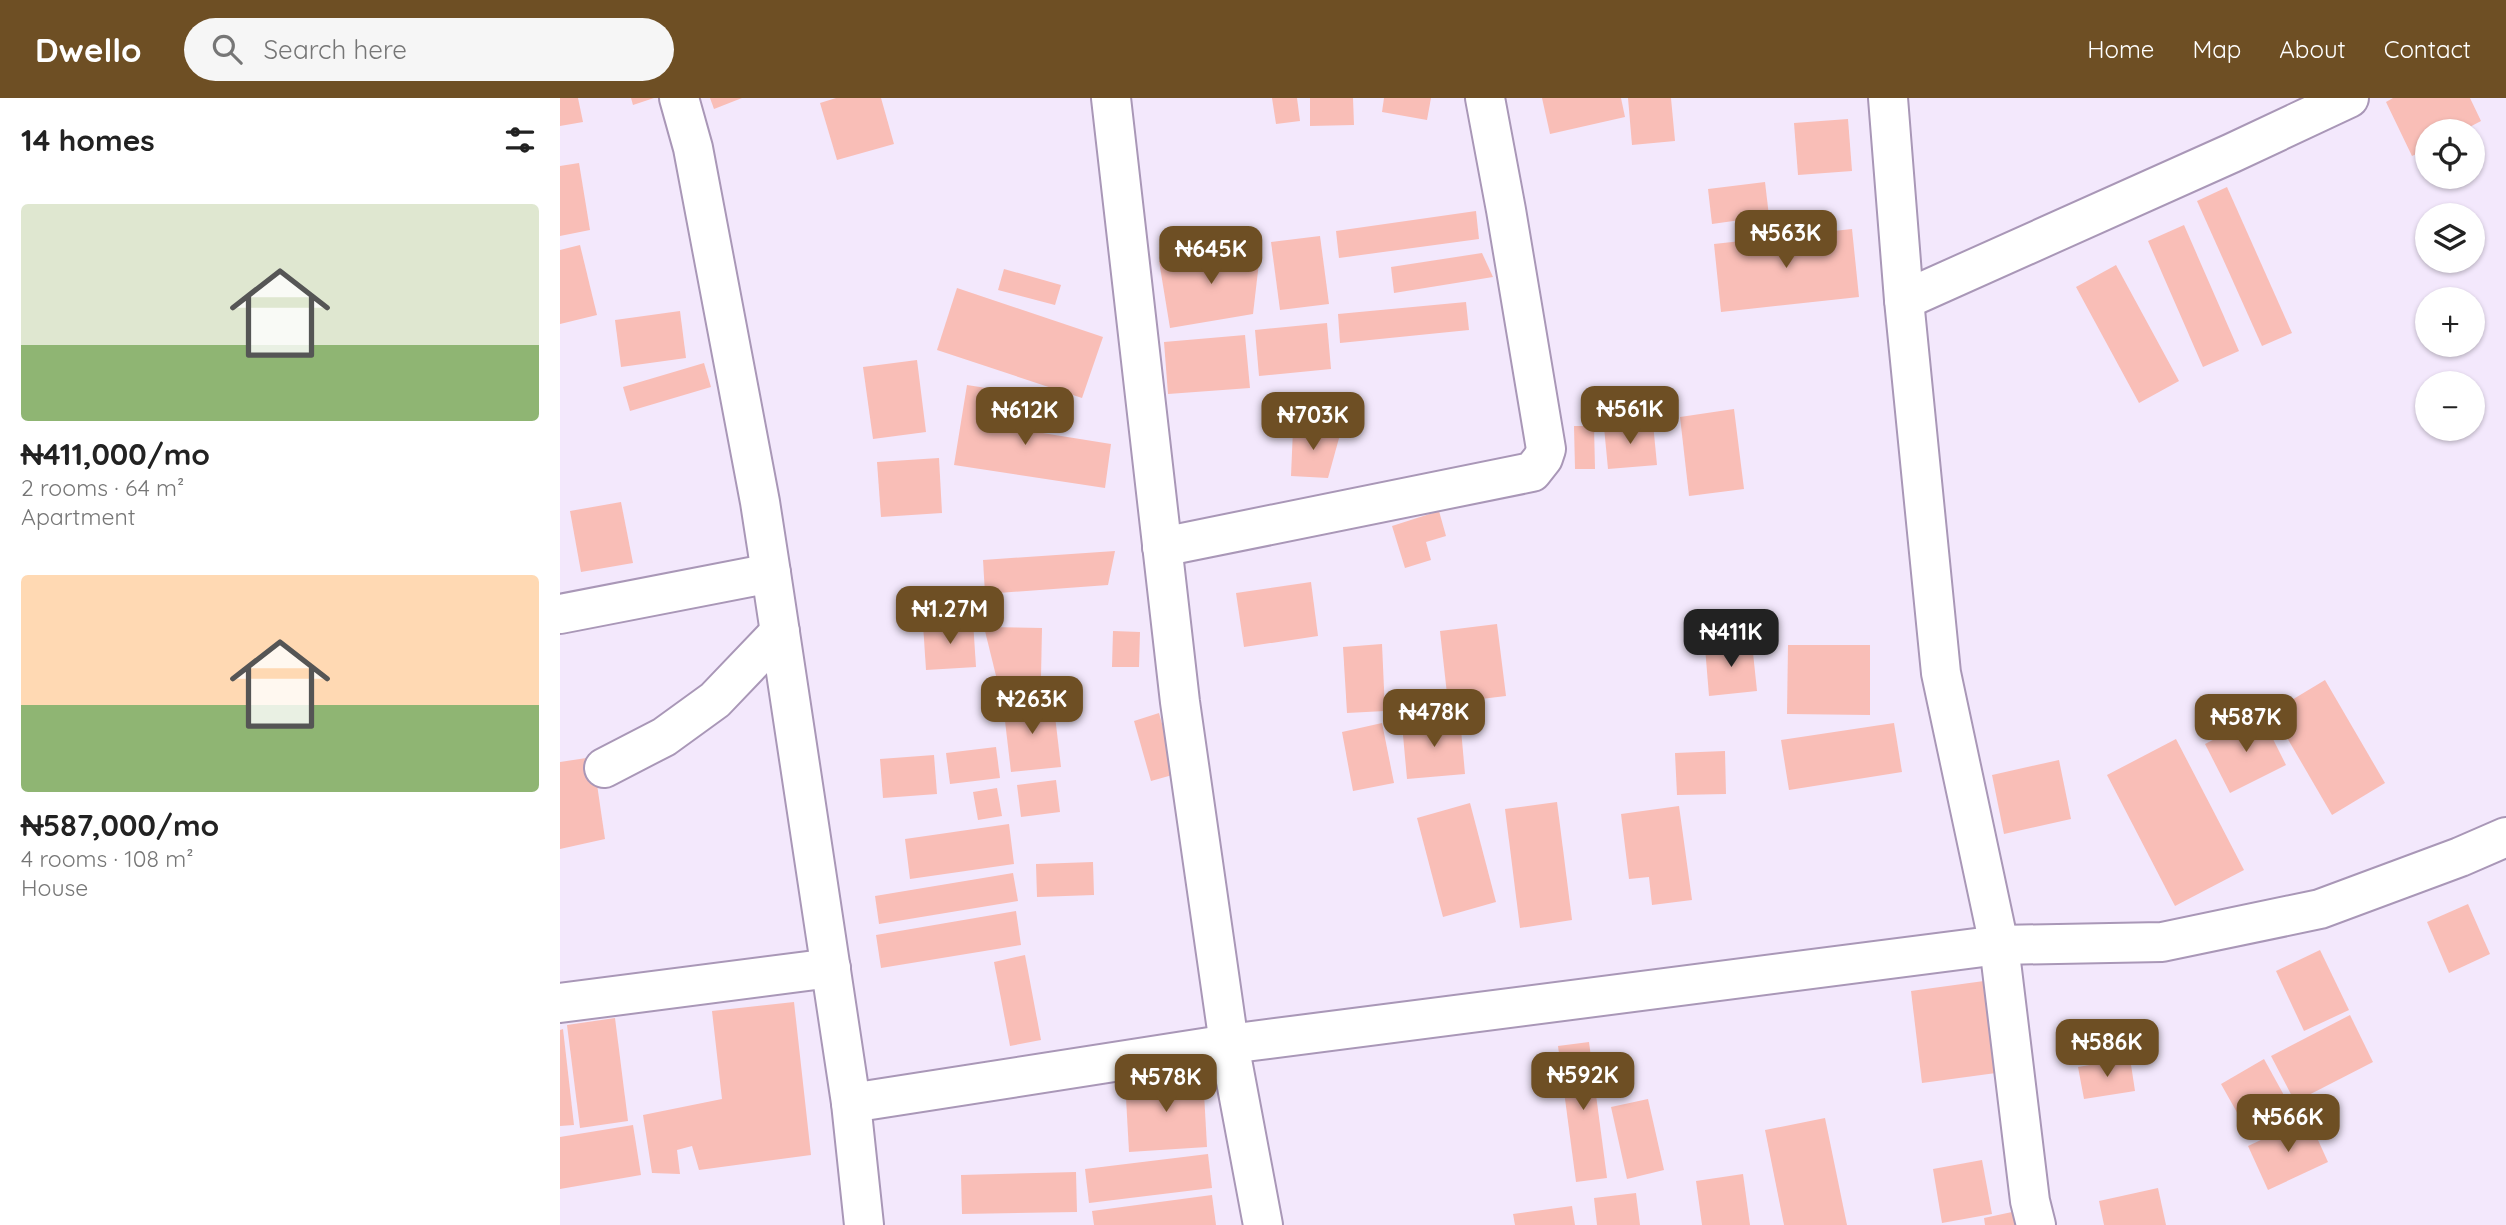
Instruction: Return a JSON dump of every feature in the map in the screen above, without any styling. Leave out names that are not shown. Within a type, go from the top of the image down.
[{"type":"street","points":[[679,98],[696,162],[771,572],[851,1103],[864,1225]]},
{"type":"street","points":[[1111,98],[1180,702],[1229,1044],[1263,1225]]},
{"type":"street","points":[[1163,547],[1532,472],[1543,458],[1546,449],[1485,98]]},
{"type":"street","points":[[1888,98],[1904,300],[1941,673],[1999,944],[2030,1201],[2036,1225]]},
{"type":"street","points":[[1904,300],[2349,98]]},
{"type":"street","points":[[560,614],[771,572]]},
{"type":"street","points":[[604,768],[664,737],[715,700],[780,632]]},
{"type":"street","points":[[851,1103],[1229,1044],[1999,944],[2162,942],[2320,909],[2506,837]]},
{"type":"street","points":[[560,1003],[831,968]]},
{"type":"building","points":[[560,98],[578,98],[583,122],[560,126]]},
{"type":"building","points":[[631,98],[654,98],[633,105]]},
{"type":"building","points":[[710,98],[742,98],[714,109]]},
{"type":"building","points":[[836,98],[881,98],[894,144],[837,160],[820,103]]},
{"type":"building","points":[[1272,98],[1297,98],[1300,121],[1276,124]]},
{"type":"building","points":[[1310,98],[1353,98],[1354,125],[1310,126]]},
{"type":"building","points":[[1384,98],[1431,98],[1427,120],[1382,112]]},
{"type":"building","points":[[1542,98],[1621,98],[1625,117],[1550,134]]},
{"type":"building","points":[[1628,98],[1671,98],[1675,141],[1632,145]]},
{"type":"building","points":[[2393,98],[2470,98],[2480,119],[2415,119],[2415,155],[2412,156],[2386,102]]},
{"type":"building","points":[[1848,119],[1852,171],[1798,175],[1794,123]]},
{"type":"building","points":[[579,163],[590,230],[560,236],[560,166]]},
{"type":"building","points":[[1765,182],[1769,216],[1712,224],[1708,189]]},
{"type":"building","points":[[2227,187],[2292,333],[2262,346],[2197,201]]},
{"type":"building","points":[[1476,211],[1479,239],[1339,258],[1336,231]]},
{"type":"building","points":[[2184,225],[2239,351],[2203,367],[2148,241]]},
{"type":"building","points":[[1852,229],[1859,297],[1721,312],[1714,244]]},
{"type":"building","points":[[1320,236],[1329,304],[1280,310],[1271,242]]},
{"type":"building","points":[[580,245],[597,315],[560,324],[560,250]]},
{"type":"building","points":[[1261,245],[1253,314],[1170,328],[1159,261]]},
{"type":"building","points":[[1482,253],[1493,277],[1394,293],[1391,267]]},
{"type":"building","points":[[2116,265],[2179,381],[2139,403],[2076,287]]},
{"type":"building","points":[[1004,269],[1061,285],[1055,305],[998,290]]},
{"type":"building","points":[[957,288],[1103,337],[1082,398],[937,350]]},
{"type":"building","points":[[1466,302],[1469,330],[1340,343],[1338,314]]},
{"type":"building","points":[[680,311],[686,358],[621,367],[615,320]]},
{"type":"building","points":[[1327,323],[1331,369],[1259,376],[1255,330]]},
{"type":"building","points":[[1245,335],[1250,388],[1168,394],[1164,342]]},
{"type":"building","points":[[917,360],[926,432],[873,439],[863,367]]},
{"type":"building","points":[[704,363],[711,387],[630,411],[623,387]]},
{"type":"building","points":[[967,385],[999,390],[993,425],[1111,444],[1105,488],[954,465]]},
{"type":"building","points":[[1734,409],[1744,489],[1689,496],[1680,417]]},
{"type":"building","points":[[1653,423],[1657,465],[1608,469],[1604,427]]},
{"type":"building","points":[[1574,426],[1594,426],[1595,469],[1575,469]]},
{"type":"building","points":[[1293,429],[1341,431],[1328,478],[1291,476]]},
{"type":"building","points":[[939,458],[942,513],[881,517],[877,462]]},
{"type":"building","points":[[621,502],[633,563],[581,572],[570,511]]},
{"type":"building","points":[[1439,511],[1446,536],[1426,542],[1431,560],[1405,568],[1392,526]]},
{"type":"building","points":[[1115,551],[1108,585],[985,594],[983,560]]},
{"type":"building","points":[[1311,582],[1318,636],[1244,647],[1236,593]]},
{"type":"building","points":[[973,621],[976,667],[926,670],[923,624]]},
{"type":"building","points":[[1497,624],[1506,696],[1448,703],[1440,631]]},
{"type":"building","points":[[984,627],[1042,628],[1041,677],[999,688]]},
{"type":"building","points":[[1113,631],[1140,632],[1139,667],[1112,667]]},
{"type":"building","points":[[1752,643],[1757,691],[1709,696],[1705,647]]},
{"type":"building","points":[[1382,644],[1385,711],[1347,713],[1343,647]]},
{"type":"building","points":[[1788,645],[1870,645],[1870,715],[1787,714]]},
{"type":"building","points":[[2325,680],[2385,783],[2332,815],[2272,712]]},
{"type":"building","points":[[1053,699],[1061,767],[1011,772],[1003,704]]},
{"type":"building","points":[[1159,713],[1176,774],[1151,781],[1134,721]]},
{"type":"building","points":[[2261,715],[2286,765],[2230,793],[2205,744]]},
{"type":"building","points":[[1460,718],[1465,774],[1407,779],[1402,724]]},
{"type":"building","points":[[1382,723],[1394,783],[1353,791],[1342,732]]},
{"type":"building","points":[[1894,723],[1902,772],[1789,790],[1781,740]]},
{"type":"building","points":[[2176,739],[2244,870],[2175,906],[2107,775]]},
{"type":"building","points":[[996,747],[1000,778],[950,784],[946,753]]},
{"type":"building","points":[[1725,751],[1726,794],[1677,795],[1675,753]]},
{"type":"building","points":[[934,755],[937,794],[883,798],[880,759]]},
{"type":"building","points":[[593,757],[605,839],[560,849],[560,762]]},
{"type":"building","points":[[2059,760],[2071,819],[2004,834],[1992,775]]},
{"type":"building","points":[[1056,780],[1060,812],[1021,817],[1017,785]]},
{"type":"building","points":[[997,788],[1002,816],[978,820],[973,792]]},
{"type":"building","points":[[1557,802],[1572,920],[1520,928],[1505,809]]},
{"type":"building","points":[[1470,803],[1496,902],[1443,917],[1417,818]]},
{"type":"building","points":[[1679,806],[1692,900],[1652,905],[1649,877],[1629,879],[1621,814]]},
{"type":"building","points":[[1009,824],[1014,864],[910,879],[905,839]]},
{"type":"building","points":[[1093,862],[1094,895],[1037,897],[1036,864]]},
{"type":"building","points":[[1013,873],[1018,901],[879,924],[875,896]]},
{"type":"building","points":[[2468,904],[2490,954],[2449,973],[2427,922]]},
{"type":"building","points":[[1016,911],[1021,945],[881,968],[876,935]]},
{"type":"building","points":[[2320,950],[2349,1010],[2304,1031],[2276,971]]},
{"type":"building","points":[[1025,955],[1041,1040],[1010,1046],[994,962]]},
{"type":"building","points":[[1984,981],[1996,1073],[1922,1083],[1911,991]]},
{"type":"building","points":[[794,1002],[811,1155],[699,1170],[692,1146],[677,1150],[680,1174],[652,1173],[643,1115],[722,1099],[712,1011]]},
{"type":"building","points":[[2350,1015],[2373,1062],[2295,1102],[2271,1056]]},
{"type":"building","points":[[615,1018],[628,1121],[580,1128],[567,1025]]},
{"type":"building","points":[[563,1029],[574,1125],[560,1126],[560,1030]]},
{"type":"building","points":[[1589,1042],[1607,1178],[1576,1182],[1558,1046]]},
{"type":"building","points":[[2130,1058],[2135,1091],[2084,1099],[2078,1067]]},
{"type":"building","points":[[2264,1059],[2291,1108],[2248,1132],[2221,1084]]},
{"type":"building","points":[[1203,1075],[1207,1147],[1129,1152],[1125,1080]]},
{"type":"building","points":[[1648,1099],[1664,1170],[1627,1179],[1611,1107]]},
{"type":"building","points":[[1825,1118],[1847,1225],[1784,1225],[1765,1130]]},
{"type":"building","points":[[2308,1118],[2328,1162],[2268,1190],[2248,1146]]},
{"type":"building","points":[[633,1125],[641,1175],[560,1189],[560,1137]]},
{"type":"building","points":[[1208,1154],[1212,1188],[1089,1203],[1085,1169]]},
{"type":"building","points":[[1982,1160],[1992,1214],[1942,1223],[1933,1169]]},
{"type":"building","points":[[1076,1172],[1077,1212],[962,1214],[961,1175]]},
{"type":"building","points":[[1743,1174],[1750,1225],[1702,1225],[1696,1181]]},
{"type":"building","points":[[2158,1188],[2166,1225],[2104,1225],[2099,1201]]},
{"type":"building","points":[[1636,1193],[1640,1225],[1597,1225],[1594,1198]]},
{"type":"building","points":[[1212,1195],[1216,1225],[1094,1225],[1092,1211]]},
{"type":"building","points":[[1572,1206],[1575,1225],[1515,1225],[1513,1214]]},
{"type":"building","points":[[2026,1209],[2029,1225],[1985,1225],[1984,1218]]}]
